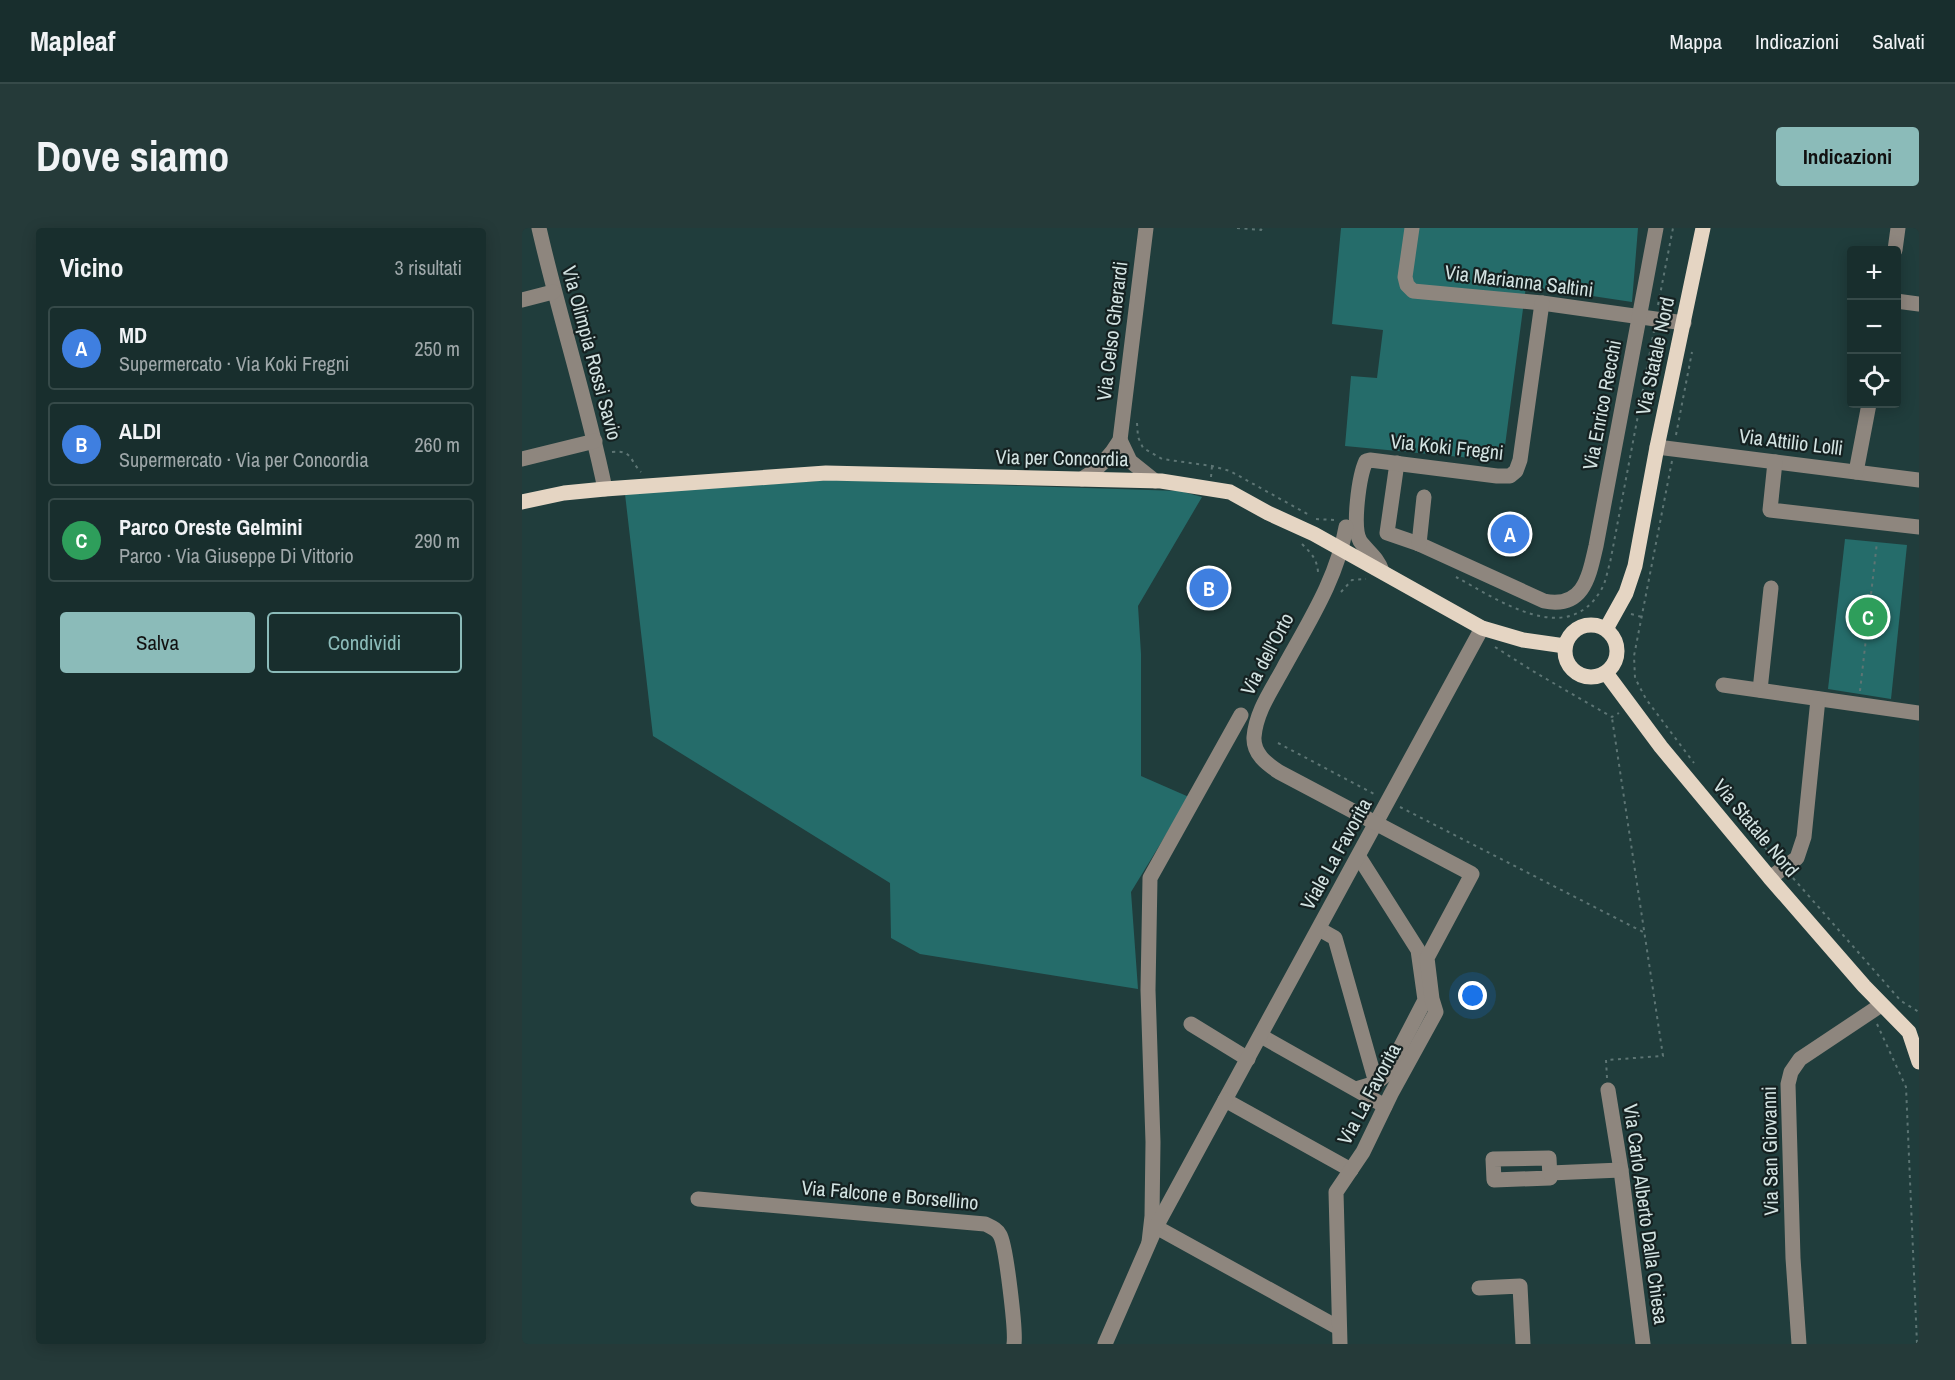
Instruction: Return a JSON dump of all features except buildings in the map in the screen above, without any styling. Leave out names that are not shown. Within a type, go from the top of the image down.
[{"type":"main road","name":"Via Statale Nord","points":[[1606,629],[1626,592],[1635,566],[1657,447],[1703,228]]},
{"type":"main road","name":"Via per Concordia","points":[[522,502],[564,493],[604,489],[826,474],[1155,481],[1210,488],[1230,492],[1314,534],[1382,571],[1480,632],[1565,646]]},
{"type":"main road","points":[[1598,626],[1606,629],[1615,640],[1617,655],[1611,668],[1606,673],[1589,677],[1580,675],[1568,663],[1565,646],[1574,631],[1581,627],[1598,626]]},
{"type":"main road","name":"Via Statale Nord","points":[[1606,673],[1660,747],[1770,878],[1881,1005],[1914,1029]]},
{"type":"main road","points":[[1914,1029],[1919,1062]]},
{"type":"street","name":"Via Olimpia Rossi Savio","points":[[539,228],[553,292],[595,441],[604,489]]},
{"type":"street","name":"Via Celso Gherardi","points":[[1082,479],[1096,471],[1107,460],[1120,440],[1146,228]]},
{"type":"street","name":"Via Marianna Saltini","points":[[1412,228],[1405,277],[1407,285],[1413,291],[1542,303],[1684,323]]},
{"type":"street","name":"Via Enrico Recchi","points":[[1397,463],[1387,533],[1419,544],[1522,593],[1554,603],[1573,597],[1583,590],[1588,580],[1604,501],[1656,228]]},
{"type":"street","points":[[1896,246],[1898,228]]},
{"type":"street","points":[[522,300],[553,292]]},
{"type":"street","points":[[1901,302],[1919,304]]},
{"type":"street","name":"Via Koki Fregni","points":[[1353,525],[1366,461],[1497,476],[1510,476],[1516,471],[1520,460],[1542,303]]},
{"type":"street","points":[[1856,472],[1868,408]]},
{"type":"street","points":[[1120,440],[1130,461],[1155,481]]},
{"type":"street","points":[[522,459],[595,441]]},
{"type":"street","name":"Via Attilio Lolli","points":[[1657,447],[1919,480]]},
{"type":"street","points":[[1107,460],[1118,480],[1130,461]]},
{"type":"street","points":[[1775,462],[1770,510],[1919,527]]},
{"type":"street","points":[[1419,544],[1424,497]]},
{"type":"street","points":[[1314,534],[1333,533],[1353,525],[1360,541],[1379,561],[1382,571]]},
{"type":"street","name":"Via dell'Orto","points":[[1353,525],[1331,581],[1260,710],[1254,739],[1262,760],[1279,772],[1472,874]]},
{"type":"street","points":[[1760,690],[1771,588]]},
{"type":"street","name":"Viale La Favorita","points":[[1105,1344],[1156,1227],[1480,632]]},
{"type":"street","points":[[1723,685],[1919,713]]},
{"type":"street","points":[[1770,878],[1797,858],[1804,837],[1818,699]]},
{"type":"street","points":[[1149,1242],[1152,1216],[1153,1142],[1148,990],[1150,878],[1240,715]]},
{"type":"street","points":[[1356,1089],[1376,1083],[1386,1075],[1425,1000],[1418,950],[1359,857]]},
{"type":"street","name":"Via La Favorita","points":[[1340,1344],[1336,1192],[1363,1152],[1436,1012],[1432,999],[1427,958],[1472,874]]},
{"type":"street","points":[[1319,929],[1335,939],[1376,1083]]},
{"type":"street","name":"Via San Giovanni","points":[[1799,1344],[1793,1258],[1788,1084],[1791,1072],[1800,1059],[1881,1005]]},
{"type":"street","points":[[1191,1024],[1248,1059]]},
{"type":"street","points":[[1261,1036],[1385,1106]]},
{"type":"street","name":"Via Carlo Alberto Dalla Chiesa","points":[[1608,1090],[1621,1170],[1643,1344]]},
{"type":"street","points":[[1225,1100],[1351,1170]]},
{"type":"street","points":[[1550,1173],[1621,1170]]},
{"type":"street","name":"Via Falcone e Borsellino","points":[[698,1199],[985,1224],[994,1228],[1000,1235],[1005,1251],[1014,1344]]},
{"type":"street","points":[[1156,1227],[1339,1328]]},
{"type":"street","points":[[1479,1288],[1520,1286],[1523,1344]]},
{"type":"path","points":[[1237,228],[1262,231],[1262,228]]},
{"type":"path","points":[[1694,344],[1634,656],[1635,678],[1646,699],[1696,766]]},
{"type":"path","points":[[1210,488],[1212,466]]},
{"type":"path","points":[[1859,694],[1877,542]]},
{"type":"path","points":[[1302,544],[1317,562],[1318,575]]},
{"type":"path","points":[[1324,594],[1335,599],[1352,580],[1368,579]]},
{"type":"path","points":[[1480,632],[1536,673],[1612,717]]},
{"type":"path","points":[[1612,717],[1632,706]]},
{"type":"path","points":[[1608,1090],[1606,1060],[1663,1056],[1612,717]]},
{"type":"path","points":[[1278,742],[1389,802],[1645,933]]},
{"type":"path","points":[[1754,835],[1901,1001],[1919,1012]]},
{"type":"path","points":[[1881,1005],[1877,1024],[1906,1087],[1917,1344]]},
{"type":"shaded area","points":[[1341,228],[1638,228],[1632,302],[1526,286],[1503,461],[1345,446],[1351,376],[1377,378],[1383,330],[1332,324]]},
{"type":"shaded area","points":[[833,480],[1180,491],[1202,497],[1138,606],[1141,654],[1141,776],[1189,797],[1131,892],[1138,989],[920,954],[891,938],[890,883],[653,736],[625,494]]},
{"type":"shaded area","points":[[1845,539],[1907,545],[1891,699],[1828,689]]},
{"type":"place","name":"MD","points":[[1510,534]]},
{"type":"place","name":"ALDI","points":[[1209,588]]},
{"type":"place","name":"Parco Oreste Gelmini","points":[[1868,617]]}]
